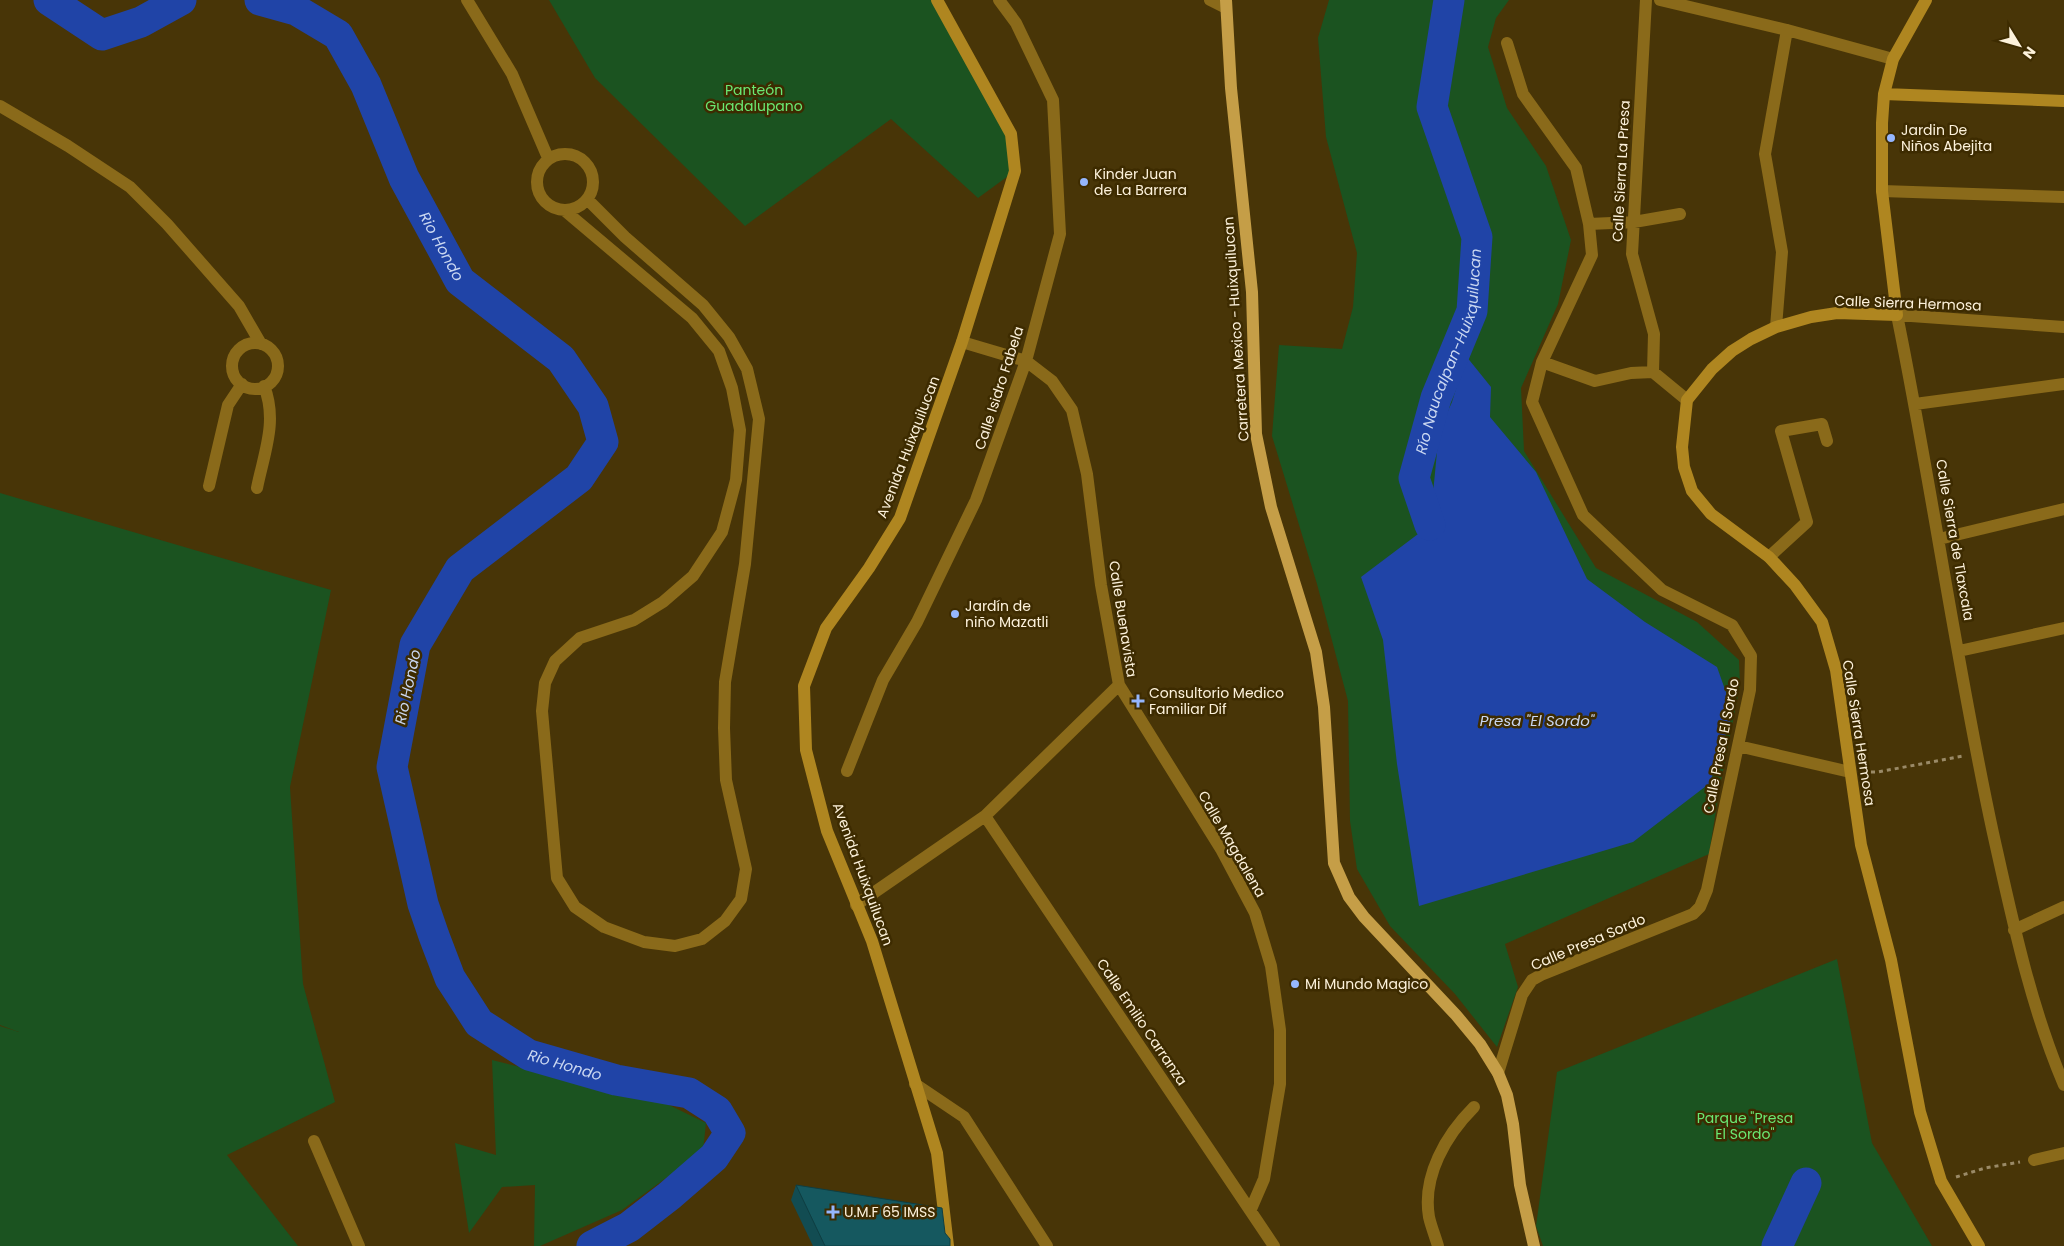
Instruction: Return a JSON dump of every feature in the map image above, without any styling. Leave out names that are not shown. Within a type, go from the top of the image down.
[{"type":"main road","name":"Carretera Mexico - Huixquilucan","points":[[1226,4],[1230,88],[1252,292],[1256,434],[1271,507],[1316,652],[1324,707],[1334,862],[1349,898],[1364,918],[1456,1015],[1480,1044],[1498,1073],[1507,1095],[1514,1124],[1520,1185],[1534,1246]]},
{"type":"street","points":[[467,0],[512,74],[548,158]]},
{"type":"street","name":"Avenida Huixquilucan","points":[[937,0],[1011,134],[1015,171],[962,342],[900,518],[869,568],[826,628],[804,686],[806,750],[828,831],[872,941],[937,1152],[949,1244]]},
{"type":"street","name":"Calle Isidro Fabela","points":[[847,771],[883,680],[917,622],[976,500],[1026,361],[1060,234],[1053,100],[1016,23],[999,0]]},
{"type":"street","points":[[1210,0],[1226,4]]},
{"type":"street","name":"Calle Sierra La Presa","points":[[1646,0],[1632,254],[1654,334],[1653,372]]},
{"type":"street","points":[[1660,0],[1787,30],[1893,59]]},
{"type":"street","name":"Calle Sierra de Tlaxcala","points":[[1926,0],[1893,59],[1884,94],[1882,191],[1897,315],[1915,404],[1976,753],[2014,930],[2050,1052],[2064,1085]]},
{"type":"street","points":[[1776,327],[1782,252],[1765,154],[1787,30]]},
{"type":"street","name":"Calle Presa El Sordo","points":[[1507,43],[1523,94],[1576,168],[1589,224],[1592,255],[1542,362],[1532,402],[1583,515],[1662,590],[1732,625],[1751,656],[1750,690],[1707,890]]},
{"type":"street","points":[[1884,94],[2064,102]]},
{"type":"street","points":[[0,106],[68,146],[130,188],[167,224],[239,306],[261,344],[274,353],[277,360],[275,376],[264,386],[257,388],[242,384],[233,371],[234,356],[246,345],[261,344]]},
{"type":"street","points":[[565,153],[582,159],[592,174],[593,183],[587,199],[572,210],[564,210],[547,204],[537,190],[538,172],[548,158],[565,153]]},
{"type":"street","points":[[1882,191],[2064,197]]},
{"type":"street","points":[[564,210],[692,318],[719,351],[732,388],[740,430],[736,480],[722,532],[693,576],[664,602],[634,620],[580,638],[555,661],[546,683],[542,711],[557,878],[575,908],[604,927],[644,942],[675,946],[702,939],[724,922],[742,898],[746,869],[726,780],[725,682],[746,555],[759,419],[747,369],[729,337],[703,305],[624,237],[587,199]]},
{"type":"street","points":[[1589,224],[1634,222],[1680,214]]},
{"type":"street","name":"Calle Sierra Hermosa","points":[[1979,1246],[1941,1181],[1920,1112],[1891,960],[1861,845],[1836,670],[1822,622],[1795,586],[1769,557],[1711,514],[1692,491],[1684,466],[1682,447],[1687,400],[1712,369],[1732,351],[1776,327],[1811,317],[1837,314],[1897,315],[2064,327]]},
{"type":"street","name":"Calle Buenavista","points":[[856,905],[985,816],[1119,686],[1101,585],[1087,474],[1072,410],[1052,381],[1026,361],[962,342]]},
{"type":"street","points":[[1542,362],[1594,381],[1631,373],[1653,372],[1687,400]]},
{"type":"street","points":[[209,486],[228,405],[242,384]]},
{"type":"street","points":[[1915,404],[2064,384]]},
{"type":"street","points":[[257,488],[272,419],[271,403],[264,386]]},
{"type":"street","points":[[1769,557],[1807,522],[1781,431],[1822,424],[1827,441]]},
{"type":"street","points":[[1939,540],[2064,509]]},
{"type":"street","points":[[1959,651],[2064,628]]},
{"type":"street","name":"Calle Magdalena","points":[[1119,686],[1221,849],[1255,914],[1270,966],[1280,1030],[1280,1084],[1264,1179],[1251,1209]]},
{"type":"street","points":[[1738,746],[1850,772]]},
{"type":"street","name":"Calle Emilio Carranza","points":[[985,816],[1251,1209],[1274,1246]]},
{"type":"street","name":"Calle Presa Sordo","points":[[1498,1073],[1522,995],[1532,980],[1693,914],[1700,908],[1707,890]]},
{"type":"street","points":[[2014,930],[2064,907]]},
{"type":"street","points":[[915,1084],[964,1117],[1047,1246]]},
{"type":"street","points":[[1438,1246],[1429,1216],[1428,1187],[1439,1155],[1458,1123],[1474,1107]]},
{"type":"street","points":[[314,1141],[359,1246]]},
{"type":"street","points":[[2034,1160],[2064,1153]]},
{"type":"path","points":[[1850,772],[1878,772],[1976,753]]},
{"type":"path","points":[[1941,1181],[1985,1168],[2034,1160]]},
{"type":"green space","name":"Panteón Guadalupano","points":[[549,0],[937,0],[1011,134],[1015,171],[978,198],[891,119],[745,226],[595,78]]},
{"type":"green space","points":[[1329,0],[1509,0],[1496,18],[1488,47],[1507,108],[1546,166],[1571,240],[1558,304],[1521,388],[1524,451],[1596,568],[1697,622],[1739,660],[1740,685],[1709,854],[1505,944],[1518,987],[1497,1047],[1455,994],[1390,926],[1357,869],[1350,821],[1348,701],[1317,584],[1272,436],[1279,345],[1342,349],[1353,307],[1357,253],[1326,137],[1318,38]]},
{"type":"green space","points":[[0,493],[331,590],[290,787],[303,984],[335,1102],[227,1155],[298,1246],[0,1246],[0,1026],[19,1032],[0,1025]]},
{"type":"green space","name":"Parque \"Presa El Sordo\"","points":[[1837,959],[1872,1143],[1932,1246],[1543,1246],[1536,1226],[1557,1072]]},
{"type":"green space","points":[[492,1060],[667,1104],[706,1123],[703,1151],[622,1210],[540,1246],[534,1246],[535,1185],[502,1187],[469,1233],[455,1143],[496,1155]]},
{"type":"water","name":"Presa \"El Sordo\"","points":[[1466,356],[1491,387],[1490,417],[1536,472],[1587,579],[1645,622],[1717,667],[1733,712],[1710,783],[1633,842],[1419,906],[1397,764],[1383,640],[1361,577],[1430,525],[1439,431],[1452,402]]},
{"type":"building","name":"U.M.F 65 IMSS","points":[[796,1185],[942,1208],[945,1233],[950,1239],[950,1246],[825,1246]]},
{"type":"waterway","name":"Rio Hondo","points":[[49,0],[102,35],[141,22],[181,0]]},
{"type":"waterway","name":"Rio Hondo","points":[[260,0],[296,10],[338,35],[366,85],[404,178],[460,281],[561,359],[593,406],[603,442],[579,478],[460,569],[415,645],[392,767],[423,904],[450,978],[479,1023],[529,1055],[616,1080],[689,1093],[717,1111],[730,1133],[714,1157],[669,1196],[629,1227],[592,1246]]},
{"type":"waterway","name":"Río Naucalpan-Huixquilucan","points":[[1430,525],[1414,478],[1436,398],[1472,311],[1477,237],[1432,107],[1449,0]]},
{"type":"waterway","points":[[1777,1246],[1806,1183]]},
{"type":"place","name":"Jardin De Niños Abejita","points":[[1891,138]]},
{"type":"place","name":"Kinder Juan de La Barrera","points":[[1084,182]]},
{"type":"place","name":"Jardín de niño Mazatli","points":[[955,614]]},
{"type":"place","name":"Consultorio Medico Familiar Dif","points":[[1138,701]]},
{"type":"place","name":"Mi Mundo Magico","points":[[1295,984]]},
{"type":"place","name":"U.M.F 65 IMSS","points":[[833,1212]]}]
